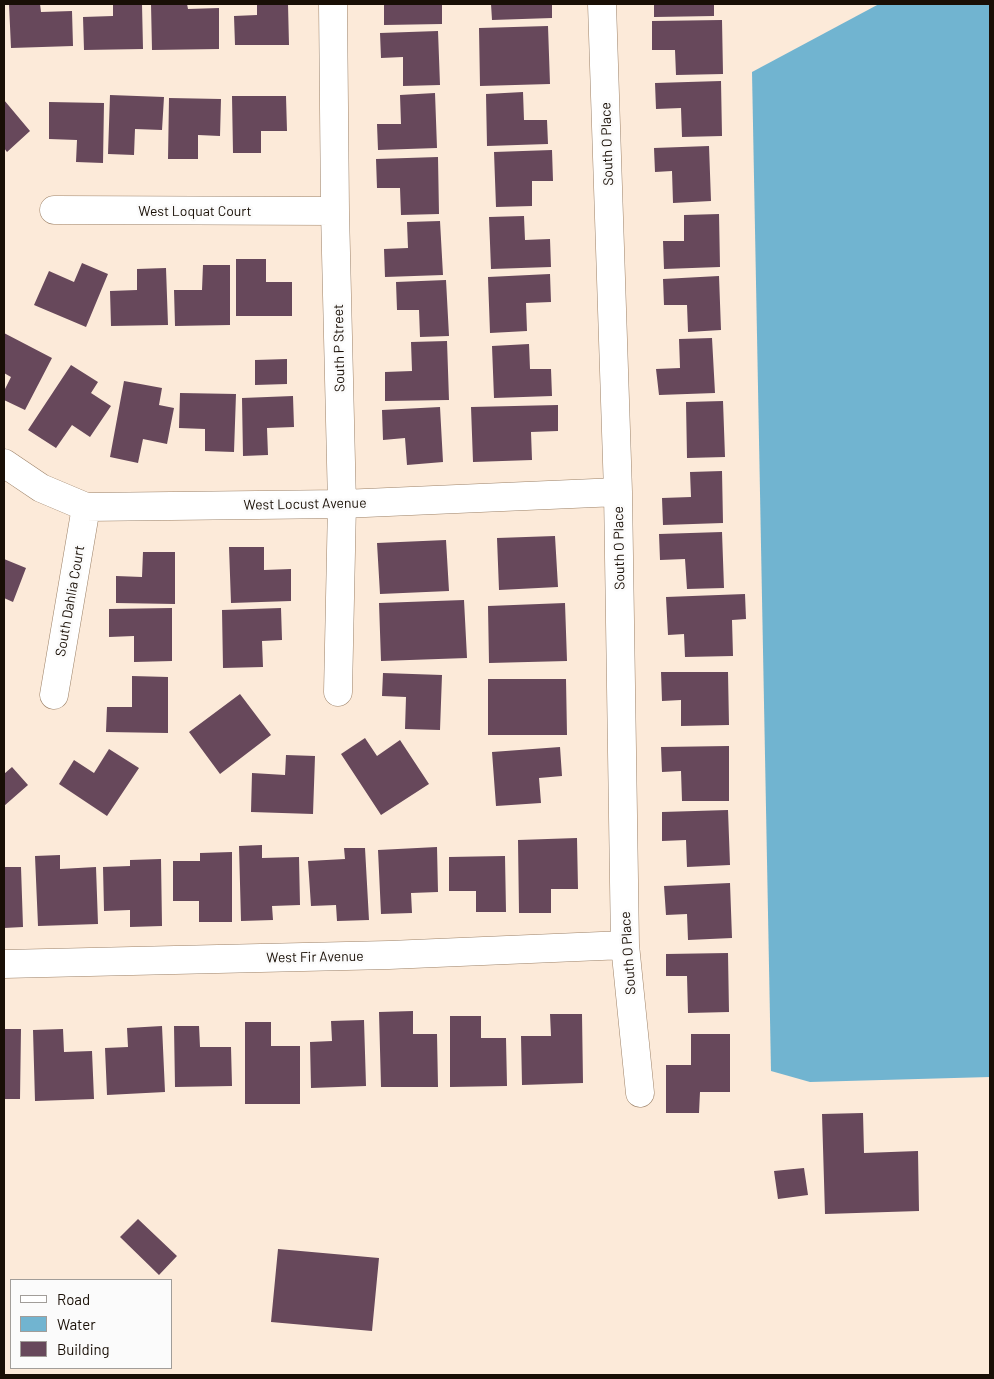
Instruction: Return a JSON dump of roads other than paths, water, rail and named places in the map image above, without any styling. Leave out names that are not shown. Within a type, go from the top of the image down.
[{"type":"street","name":"South P Street","points":[[333,4],[335,211],[342,504],[338,692]]},
{"type":"street","name":"South O Place","points":[[602,4],[618,492],[626,945],[640,1092]]},
{"type":"street","name":"West Loquat Court","points":[[54,210],[335,211]]},
{"type":"street","name":"West Locust Avenue","points":[[4,463],[41,488],[86,507],[342,504],[618,492]]},
{"type":"street","name":"South Dahlia Court","points":[[54,695],[86,507]]},
{"type":"street","name":"West Fir Avenue","points":[[4,964],[389,955],[626,945]]},
{"type":"water","points":[[879,4],[990,4],[990,1077],[810,1082],[771,1071],[752,72]]}]
